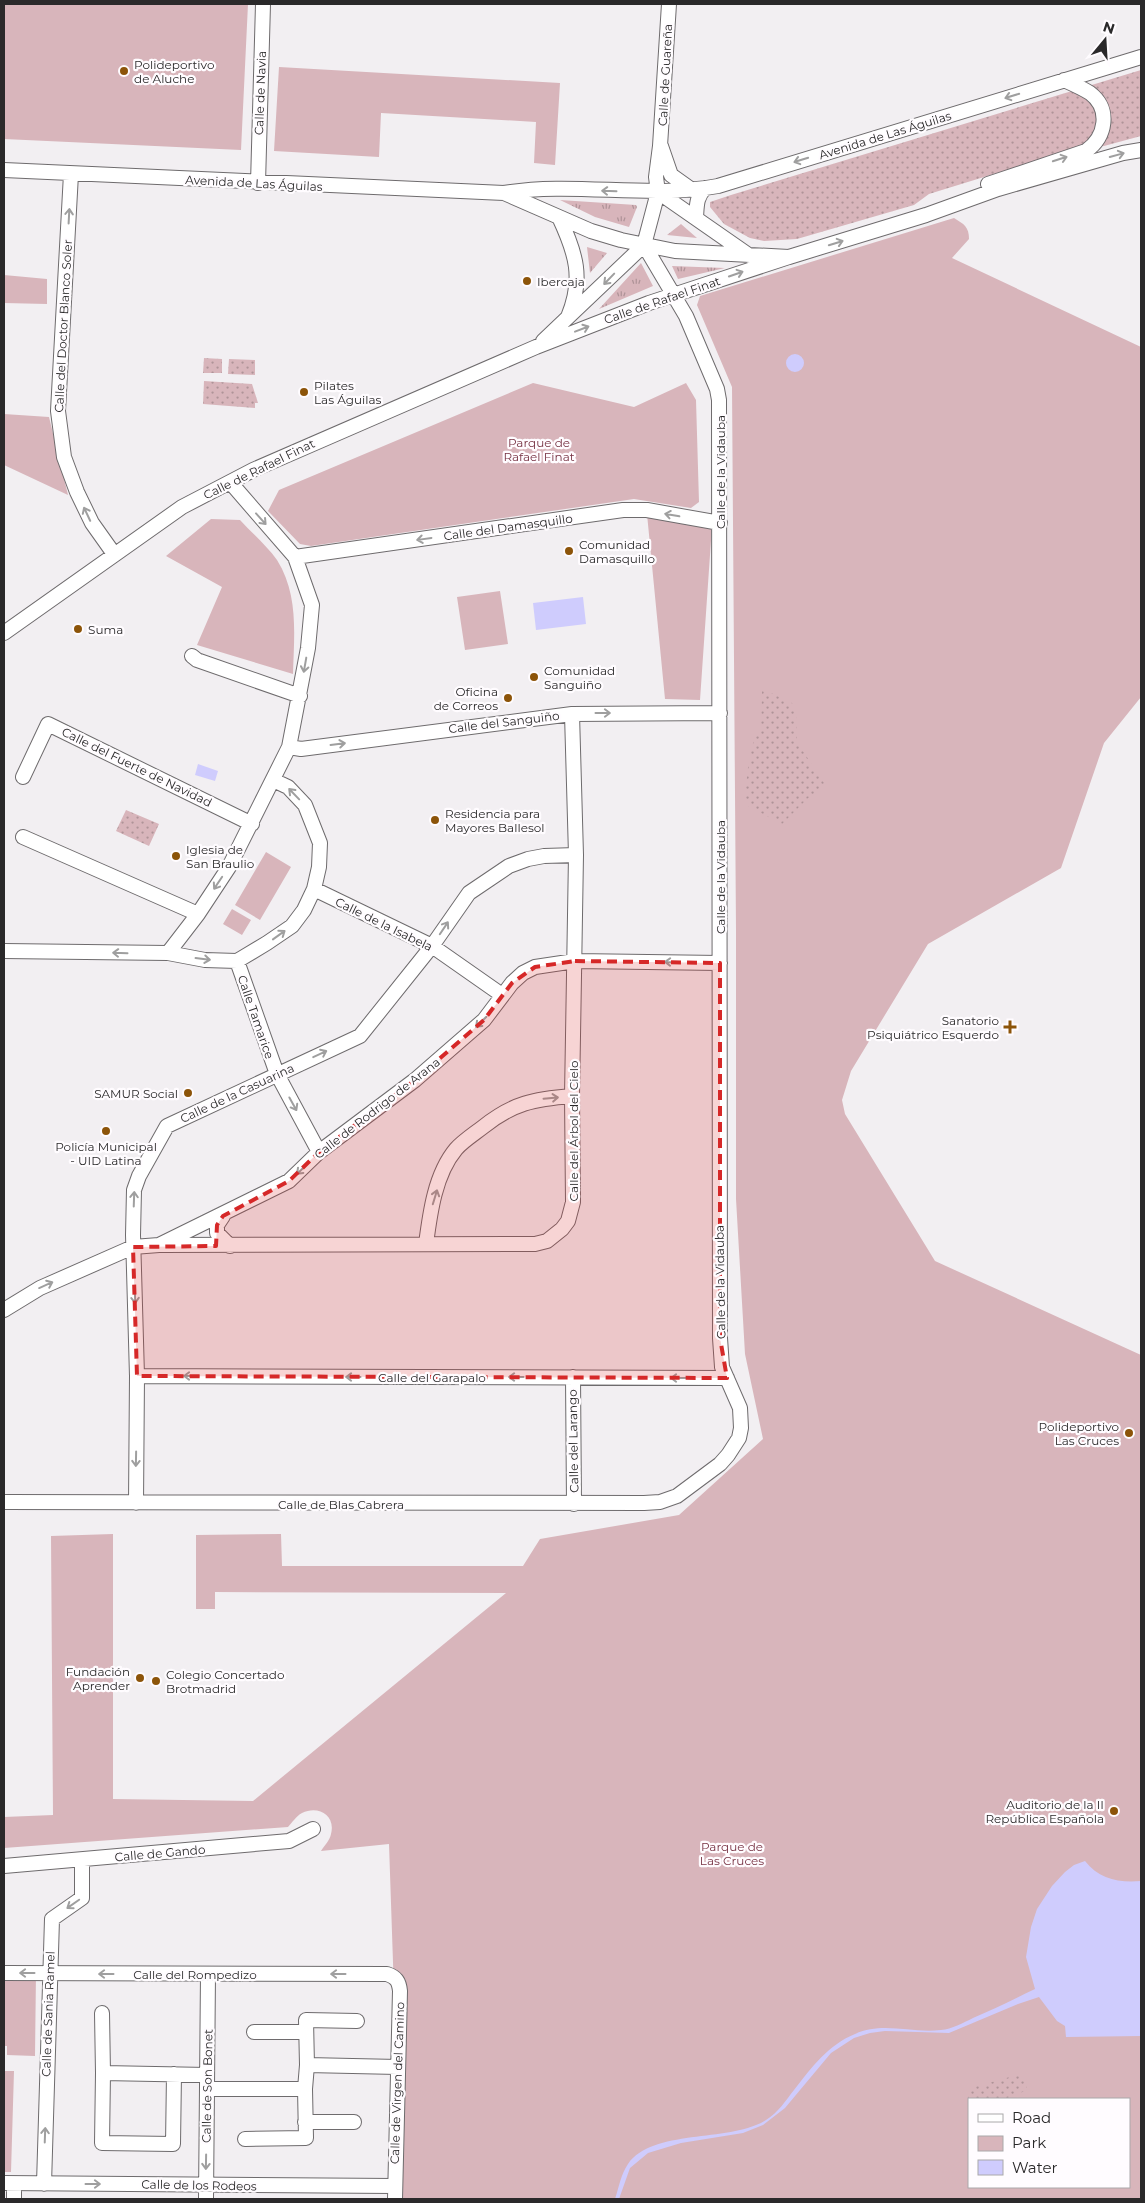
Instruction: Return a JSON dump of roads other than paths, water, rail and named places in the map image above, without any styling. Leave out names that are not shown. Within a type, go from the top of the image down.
[{"type":"street","name":"Calle de Navia","points":[[258,183],[263,4]]},
{"type":"street","name":"Calle de Guareña","points":[[658,192],[656,177],[660,146],[669,4]]},
{"type":"street","name":"Avenida de Las Águilas","points":[[4,170],[504,193],[537,189],[658,192],[698,189],[1141,57]]},
{"type":"street","name":"Avenida de Las Águilas","points":[[968,200],[995,180],[1086,151],[1097,141],[1104,122],[1101,106],[1091,94],[1064,80]]},
{"type":"street","name":"Calle de Guareña","points":[[660,146],[671,175],[698,189]]},
{"type":"street","name":"Avenida de Las Águilas","points":[[504,193],[591,231],[644,245],[675,251],[789,257],[926,215],[1059,171],[1141,150]]},
{"type":"street","name":"Calle del Doctor Blanco Soler","points":[[71,174],[58,411],[64,457],[77,492],[92,523],[114,554]]},
{"type":"street","points":[[696,217],[698,189]]},
{"type":"street","points":[[644,245],[658,192],[751,256]]},
{"type":"street","name":"Calle de Rafael Finat","points":[[560,217],[569,238],[577,266],[578,281],[576,294],[567,320]]},
{"type":"street","name":"Calle de Rafael Finat","points":[[536,347],[567,320],[644,245]]},
{"type":"street","name":"Calle de la Vidauba","points":[[644,245],[686,316],[717,389],[719,400],[720,1338],[722,1367],[740,1408],[741,1428],[738,1438],[720,1464],[677,1496]]},
{"type":"street","name":"Calle de Rafael Finat","points":[[4,633],[182,507],[230,482],[400,404],[536,347],[649,303],[789,257]]},
{"type":"street","points":[[168,953],[198,914],[229,868],[290,747],[308,648],[312,605],[295,557],[230,482]]},
{"type":"street","name":"Calle del Damasquillo","points":[[295,557],[623,510],[647,510],[720,523]]},
{"type":"street","points":[[192,656],[197,660],[300,696]]},
{"type":"street","name":"Calle del Sanguiño","points":[[290,747],[301,748],[572,714],[720,713]]},
{"type":"street","name":"Calle del Árbol del Cielo","points":[[159,1245],[535,1244],[547,1241],[562,1229],[570,1216],[573,1202],[572,1096],[576,855],[572,714]]},
{"type":"street","name":"Calle del Fuerte de Navidad","points":[[23,777],[48,724],[252,824]]},
{"type":"street","points":[[4,951],[168,953],[205,960],[237,961],[267,944],[292,926],[304,910],[314,889],[319,867],[320,843],[305,805],[288,787],[273,780]]},
{"type":"street","points":[[22,837],[198,914]]},
{"type":"street","name":"Calle de la Casuarina","points":[[136,1503],[137,1376],[133,1247],[136,1183],[167,1126],[360,1036],[432,946],[469,893],[509,866],[528,859],[544,856],[576,855]]},
{"type":"street","name":"Calle de la Isabela","points":[[314,889],[432,946],[502,996]]},
{"type":"street","name":"Calle Tamarice","points":[[237,961],[277,1074],[319,1152]]},
{"type":"street","name":"Calle de Rodrigo de Arana","points":[[4,1310],[40,1288],[133,1247],[159,1245],[181,1233],[223,1216],[289,1181],[319,1152],[429,1068],[484,1020],[502,996],[523,974],[534,967],[575,961],[720,963]]},
{"type":"street","points":[[426,1244],[431,1209],[442,1175],[455,1150],[491,1120],[513,1107],[543,1099],[572,1096]]},
{"type":"street","points":[[223,1216],[217,1225],[217,1233],[230,1246]]},
{"type":"street","name":"Calle del Garapalo","points":[[137,1376],[727,1378]]},
{"type":"street","name":"Calle del Larango","points":[[572,1377],[574,1504]]},
{"type":"street","name":"Calle de Blas Cabrera","points":[[4,1502],[574,1504],[660,1502],[677,1496]]},
{"type":"street","name":"Calle de Gando","points":[[4,1866],[289,1841],[313,1829]]},
{"type":"street","name":"Calle de Sania Ramel","points":[[44,2184],[52,1919],[82,1898],[82,1860]]},
{"type":"street","name":"Calle del Rompedizo","points":[[4,1973],[387,1974]]},
{"type":"street","name":"Calle de Son Bonet","points":[[206,2199],[208,1974]]},
{"type":"street","name":"Calle de Virgen del Camino","points":[[387,1974],[394,1977],[399,1983],[394,2193]]},
{"type":"street","points":[[102,2013],[102,2143],[173,2144],[174,2074]]},
{"type":"street","points":[[245,2139],[306,2138],[306,2020],[356,2021]]},
{"type":"street","points":[[254,2032],[306,2032]]},
{"type":"street","points":[[307,2065],[398,2067]]},
{"type":"street","points":[[103,2073],[174,2074],[207,2082],[305,2089]]},
{"type":"street","points":[[306,2122],[354,2122]]},
{"type":"street","points":[[9,2184],[14,2199]]},
{"type":"street","name":"Calle de los Rodeos","points":[[9,2184],[206,2185],[394,2193]]},
{"type":"water","points":[[791,354],[799,354],[804,359],[802,370],[791,372],[786,367],[786,359]]},
{"type":"water","points":[[583,597],[586,624],[536,630],[533,603]]},
{"type":"water","points":[[198,764],[218,771],[215,781],[195,775]]},
{"type":"water","points":[[1085,1861],[1097,1872],[1110,1879],[1141,1881],[1141,2036],[1066,2037],[1065,2026],[1057,2021],[1039,1997],[949,2033],[885,2031],[870,2033],[854,2038],[831,2053],[785,2108],[763,2125],[743,2133],[681,2143],[648,2153],[630,2168],[619,2199],[615,2199],[628,2164],[640,2153],[655,2145],[673,2140],[733,2132],[766,2120],[778,2110],[807,2073],[829,2050],[855,2034],[877,2028],[930,2031],[949,2028],[1035,1989],[1026,1957],[1031,1927],[1037,1909],[1052,1886],[1065,1872],[1074,1865]]},
{"type":"place","name":"Polideportivo de Aluche","points":[[124,71]]},
{"type":"place","name":"Ibercaja","points":[[527,281]]},
{"type":"place","name":"Pilates Las Águilas","points":[[304,392]]},
{"type":"place","name":"Comunidad Damasquillo","points":[[569,551]]},
{"type":"place","name":"Suma","points":[[78,629]]},
{"type":"place","name":"Comunidad Sanguiño","points":[[534,677]]},
{"type":"place","name":"Oficina de Correos","points":[[508,698]]},
{"type":"place","name":"Residencia para Mayores Ballesol","points":[[435,820]]},
{"type":"place","name":"Iglesia de San Braulio","points":[[176,856]]},
{"type":"place","name":"Sanatorio Psiquiátrico Esquerdo","points":[[1010,1027]]},
{"type":"place","name":"SAMUR Social","points":[[188,1093]]},
{"type":"place","name":"Policía Municipal - UID Latina","points":[[106,1131]]},
{"type":"place","name":"Polideportivo Las Cruces","points":[[1129,1433]]},
{"type":"place","name":"Fundación Aprender","points":[[140,1678]]},
{"type":"place","name":"Colegio Concertado Brotmadrid","points":[[156,1681]]},
{"type":"place","name":"Auditorio de la II República Española","points":[[1114,1811]]},
{"type":"park label","name":"Parque de Rafael Finat","points":[[539,449]]},
{"type":"park label","name":"Parque de Las Cruces","points":[[732,1853]]}]
